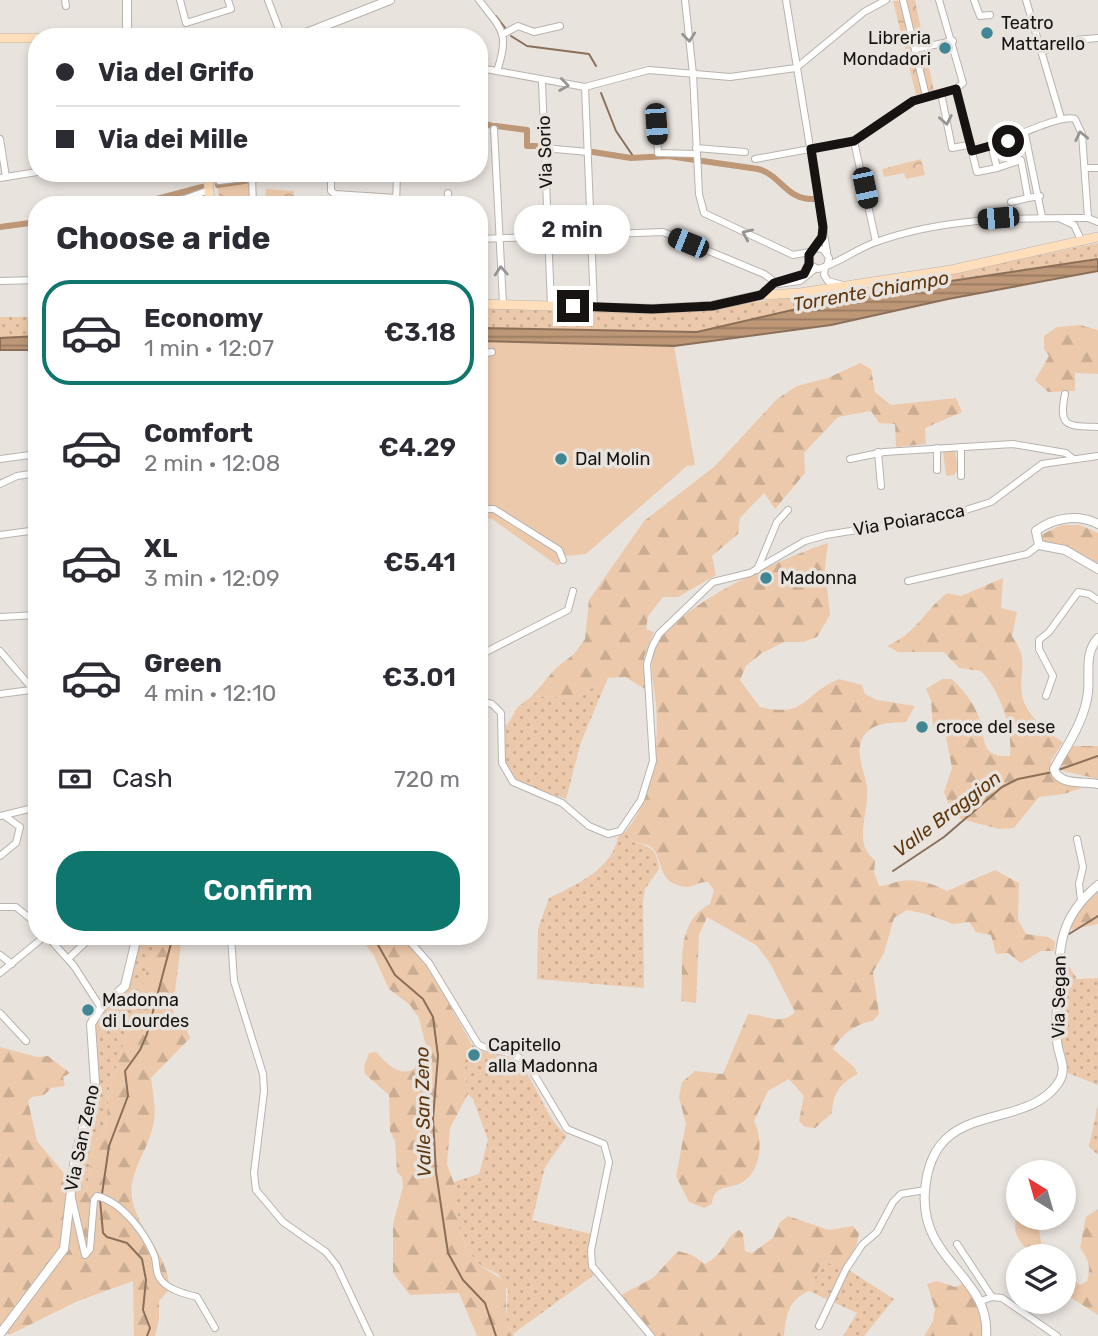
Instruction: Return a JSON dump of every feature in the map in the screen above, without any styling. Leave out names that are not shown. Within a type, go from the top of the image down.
[{"type":"main road","points":[[0,38],[28,38]]},
{"type":"main road","points":[[209,182],[209,196]]},
{"type":"main road","points":[[488,304],[652,309],[712,306],[761,295],[951,270],[1098,239]]},
{"type":"street","points":[[127,0],[127,28]]},
{"type":"street","points":[[180,0],[186,23],[231,9],[228,0]]},
{"type":"street","points":[[268,0],[279,28]]},
{"type":"street","points":[[316,28],[370,4],[390,0]]},
{"type":"street","points":[[479,0],[505,33],[505,48],[497,71]]},
{"type":"street","points":[[685,0],[693,74],[699,194],[704,213],[793,255],[818,248],[827,254],[843,258]]},
{"type":"street","points":[[786,0],[811,149],[822,237],[827,254],[824,275],[828,281],[845,286]]},
{"type":"street","points":[[488,69],[542,82],[585,88],[649,70],[730,77],[796,68],[864,12],[886,0]]},
{"type":"street","points":[[903,0],[926,96]]},
{"type":"street","points":[[755,159],[854,141],[913,101],[956,89],[963,83],[939,0]]},
{"type":"street","points":[[974,0],[980,16],[990,15]]},
{"type":"street","points":[[1026,0],[1061,118]]},
{"type":"street","points":[[505,33],[518,26],[534,32],[560,26]]},
{"type":"street","points":[[1041,52],[1076,40],[1098,38]]},
{"type":"street","points":[[915,49],[953,41]]},
{"type":"street","name":"Via Sorio","points":[[542,82],[551,306]]},
{"type":"street","points":[[585,88],[594,306]]},
{"type":"street","points":[[956,89],[977,172],[1021,160],[1028,198]]},
{"type":"street","points":[[941,93],[952,148],[992,148],[1061,118],[1070,117],[1078,123],[1085,167],[1088,218]]},
{"type":"street","points":[[655,107],[658,153],[745,152]]},
{"type":"street","points":[[494,129],[503,304]]},
{"type":"street","points":[[1025,134],[1040,196],[1042,216]]},
{"type":"street","points":[[0,139],[3,177],[28,173]]},
{"type":"street","points":[[854,141],[876,242]]},
{"type":"street","points":[[544,148],[588,152]]},
{"type":"street","points":[[992,148],[997,168]]},
{"type":"street","points":[[1085,167],[1098,168]]},
{"type":"street","points":[[331,182],[331,191],[335,194],[350,196]]},
{"type":"street","points":[[193,196],[209,190]]},
{"type":"street","points":[[1011,202],[1040,196]]},
{"type":"street","points":[[488,239],[663,232],[766,275],[774,283],[800,281],[815,269],[876,242],[983,219],[1042,216],[1088,218],[1098,222]]},
{"type":"street","points":[[1059,218],[1074,225],[1082,242]]},
{"type":"street","points":[[761,295],[774,283],[799,276],[809,264],[811,251],[822,237]]},
{"type":"street","points":[[809,264],[815,269]]},
{"type":"street","points":[[0,281],[28,280]]},
{"type":"street","points":[[488,353],[492,352]]},
{"type":"street","points":[[1065,394],[1061,414],[1064,421],[1070,426],[1098,427]]},
{"type":"street","points":[[850,459],[878,452],[1013,443],[1066,453],[1072,458]]},
{"type":"street","points":[[961,447],[961,476]]},
{"type":"street","points":[[937,448],[937,470]]},
{"type":"street","points":[[878,452],[881,486]]},
{"type":"street","points":[[0,459],[28,454]]},
{"type":"street","name":"Via Poiaracca","points":[[488,703],[501,713],[502,763],[513,782],[562,803],[589,826],[608,834],[621,831],[641,800],[653,761],[647,664],[655,640],[713,582],[757,570],[805,541],[826,534],[950,514],[991,502],[1042,464],[1098,456]]},
{"type":"street","points":[[0,484],[28,474]]},
{"type":"street","points":[[488,509],[494,509],[559,550],[563,560]]},
{"type":"street","points":[[757,570],[777,522],[788,510]]},
{"type":"street","points":[[1039,545],[1036,531],[1057,520],[1086,519],[1098,524]]},
{"type":"street","points":[[0,535],[28,531]]},
{"type":"street","points":[[908,582],[1027,554],[1039,545],[1065,550],[1098,569]]},
{"type":"street","points":[[488,651],[568,610],[573,592]]},
{"type":"street","points":[[1046,696],[1054,676],[1040,649],[1039,640],[1049,632],[1079,592],[1098,600]]},
{"type":"street","points":[[0,617],[28,615]]},
{"type":"street","points":[[1098,638],[1091,645],[1088,657],[1088,693],[1082,720],[1054,769],[1057,776],[1064,781],[1098,784]]},
{"type":"street","points":[[0,651],[28,685]]},
{"type":"street","points":[[0,694],[28,692]]},
{"type":"street","points":[[3,816],[28,809]]},
{"type":"street","points":[[0,856],[16,843],[20,827],[3,816]]},
{"type":"street","points":[[1077,839],[1083,867],[1079,884],[1081,900]]},
{"type":"street","name":"Via Segan","points":[[981,1301],[940,1252],[928,1230],[925,1190],[932,1161],[953,1131],[1035,1101],[1058,1083],[1064,1071],[1056,1043],[1062,934],[1081,900],[1098,885]]},
{"type":"street","points":[[0,907],[16,907],[28,917]]},
{"type":"street","points":[[0,973],[35,945]]},
{"type":"street","points":[[55,945],[68,959],[101,1007]]},
{"type":"street","points":[[68,959],[83,945]]},
{"type":"street","name":"Via San Zeno","points":[[0,1334],[64,1249],[69,1189],[75,1157],[92,1102],[95,1076],[90,1031],[101,1007],[125,986],[134,945]]},
{"type":"street","points":[[232,945],[234,981],[263,1074],[264,1091],[254,1172],[256,1190],[283,1222],[326,1252],[337,1266],[370,1336]]},
{"type":"street","points":[[413,945],[429,963],[478,1044],[510,1051],[519,1056],[528,1064],[567,1129],[604,1144],[609,1161],[592,1250],[592,1266],[651,1336]]},
{"type":"street","points":[[0,954],[12,964]]},
{"type":"street","points":[[0,1013],[26,1041]]},
{"type":"street","points":[[69,1189],[85,1255],[90,1249],[94,1200],[100,1196],[123,1211],[143,1235],[155,1256],[159,1277],[169,1287],[197,1297],[215,1328]]},
{"type":"street","points":[[819,1326],[846,1269],[862,1245],[877,1232],[893,1202],[901,1194],[925,1190]]},
{"type":"street","points":[[957,1244],[992,1297]]},
{"type":"street","points":[[986,1336],[987,1325],[981,1301],[992,1297],[1002,1298],[1057,1336]]},
{"type":"green space","points":[[915,0],[934,91],[916,95],[893,1]]},
{"type":"green space","points":[[921,159],[925,175],[906,179],[904,173],[884,177],[882,169]]},
{"type":"green space","points":[[217,182],[249,182],[249,196],[219,196]]},
{"type":"green space","points":[[266,189],[294,191],[294,196],[265,196]]},
{"type":"green space","points":[[1098,243],[1098,259],[857,295],[697,332],[488,328],[488,304],[713,308],[945,275]]},
{"type":"green space","points":[[0,317],[28,317],[28,336],[0,338]]},
{"type":"green space","points":[[1080,325],[1098,330],[1098,374],[1075,373],[1075,391],[1048,392],[1035,380],[1049,356],[1044,349],[1044,336],[1057,327]]},
{"type":"green space","points":[[488,341],[674,346],[695,465],[687,466],[586,554],[565,556],[558,566],[488,518]]},
{"type":"green space","points":[[860,363],[871,369],[875,392],[891,405],[956,398],[962,412],[925,428],[926,444],[896,447],[895,424],[879,423],[871,411],[838,417],[804,453],[805,473],[775,509],[764,493],[740,518],[738,534],[712,556],[716,575],[678,597],[663,597],[648,616],[646,629],[654,632],[644,657],[645,689],[625,677],[608,678],[576,698],[532,696],[556,668],[574,654],[585,639],[589,600],[644,521],[715,466],[777,399],[797,386],[828,378]]},
{"type":"green space","points":[[955,450],[958,469],[954,475],[946,476],[943,452]]},
{"type":"green space","points":[[1061,525],[1080,525],[1098,533],[1098,568],[1041,543],[1037,537]]},
{"type":"green space","points":[[828,543],[825,567],[830,615],[817,637],[803,642],[784,642],[762,653],[746,666],[740,680],[760,707],[776,710],[796,707],[839,679],[862,685],[865,694],[877,700],[915,706],[906,722],[875,726],[866,733],[860,745],[867,787],[863,840],[866,850],[875,861],[874,872],[879,886],[913,880],[947,891],[995,870],[1019,883],[1018,920],[1026,934],[1048,937],[1055,942],[1054,951],[1041,951],[1021,963],[1008,953],[996,954],[991,935],[976,932],[969,922],[953,924],[907,910],[894,918],[884,953],[873,972],[879,1014],[873,1021],[850,1030],[833,1049],[854,1067],[858,1074],[839,1089],[832,1113],[815,1128],[805,1127],[799,1121],[804,1096],[789,1079],[768,1091],[754,1121],[760,1144],[754,1169],[744,1181],[716,1193],[712,1204],[704,1208],[689,1202],[676,1176],[686,1124],[679,1097],[682,1082],[695,1071],[723,1074],[748,1014],[784,1019],[795,1012],[770,963],[756,945],[707,917],[699,935],[696,1003],[681,1001],[686,934],[698,912],[710,904],[714,890],[708,882],[686,887],[670,882],[652,848],[633,842],[626,831],[643,803],[653,771],[657,721],[652,657],[664,634],[704,601],[758,572]]},
{"type":"green space","points":[[1003,578],[1001,608],[1017,612],[1012,636],[1021,654],[1023,699],[1039,724],[1063,742],[1051,761],[1051,772],[1064,784],[1084,787],[1064,794],[1039,797],[1014,828],[999,829],[954,817],[944,792],[952,768],[945,732],[933,729],[931,700],[926,689],[942,679],[951,679],[976,710],[988,749],[1000,756],[1010,756],[1004,710],[988,679],[981,671],[959,668],[944,652],[898,652],[887,646],[906,635],[947,593],[961,596]]},
{"type":"green space","points":[[608,678],[581,742],[566,799],[523,784],[505,771],[502,724],[507,725],[518,707],[532,696],[576,698]]},
{"type":"green space","points":[[1073,746],[1098,746],[1098,779],[1063,771],[1061,764]]},
{"type":"green space","points":[[626,831],[633,842],[652,850],[657,857],[659,869],[645,889],[643,900],[644,988],[537,979],[538,929],[549,898],[601,867],[618,837]]},
{"type":"green space","points":[[1098,892],[1098,924],[1069,930],[1080,909]]},
{"type":"green space","points":[[134,945],[155,945],[109,1089],[106,1129],[93,1144],[87,1192],[69,1189],[92,1102],[91,1024],[121,991]]},
{"type":"green space","points":[[155,945],[181,945],[173,1007],[175,1022],[186,1028],[190,1038],[151,1078],[154,1120],[132,1188],[135,1210],[168,1277],[169,1290],[159,1301],[155,1336],[134,1336],[133,1281],[78,1301],[11,1334],[0,1333],[0,1047],[37,1057],[48,1056],[70,1073],[63,1077],[65,1086],[51,1088],[44,1095],[32,1097],[28,1101],[37,1141],[63,1172],[69,1189],[87,1192],[93,1144],[106,1129],[109,1089]]},
{"type":"green space","points":[[366,945],[412,945],[421,954],[471,1043],[473,1051],[464,1070],[468,1094],[450,1128],[447,1164],[456,1189],[459,1229],[469,1252],[481,1266],[506,1282],[506,1319],[514,1336],[477,1336],[459,1293],[410,1295],[393,1273],[393,1224],[403,1187],[402,1177],[397,1172],[395,1141],[390,1131],[389,1095],[365,1074],[364,1066],[369,1053],[376,1052],[396,1070],[413,1070],[426,1046],[419,1018],[410,1005],[389,989]]},
{"type":"green space","points":[[1064,958],[1077,979],[1098,978],[1098,1085],[1063,1071],[1060,1019]]},
{"type":"green space","points":[[471,1043],[482,1051],[514,1059],[526,1072],[553,1120],[567,1136],[545,1167],[532,1220],[591,1234],[588,1261],[594,1275],[513,1334],[506,1319],[508,1290],[498,1274],[481,1266],[469,1252],[459,1229],[454,1182],[479,1174],[488,1140],[473,1099],[468,1094],[464,1070],[473,1051]]},
{"type":"green space","points":[[1098,1104],[1098,1155],[1089,1147]]},
{"type":"green space","points":[[1098,1209],[1098,1315],[1076,1301],[1076,1282],[1080,1285],[1087,1281],[1089,1272],[1080,1248],[1086,1217]]},
{"type":"green space","points":[[788,1216],[829,1230],[853,1226],[859,1234],[854,1254],[844,1267],[824,1262],[819,1267],[809,1291],[789,1309],[784,1336],[647,1336],[619,1296],[653,1278],[678,1251],[692,1255],[705,1264],[717,1255],[739,1230],[743,1234],[745,1251],[752,1253],[773,1238],[780,1222]]},
{"type":"green space","points":[[1039,1230],[1041,1244],[1023,1244],[1016,1232]]},
{"type":"green space","points":[[824,1262],[844,1267],[894,1299],[864,1336],[843,1336],[857,1313],[809,1291],[819,1267]]},
{"type":"green space","points":[[937,1281],[955,1287],[970,1281],[981,1298],[986,1336],[924,1336],[933,1321],[935,1309],[927,1284]]},
{"type":"shaded area","points":[[1098,259],[1098,271],[948,299],[831,325],[674,346],[488,341],[488,328],[697,332],[857,295]]},
{"type":"shaded area","points":[[28,336],[28,350],[0,350],[0,338]]},
{"type":"waterway","points":[[496,16],[506,29]]},
{"type":"waterway","points":[[511,36],[527,46],[589,54],[596,66]]},
{"type":"waterway","points":[[601,93],[616,131],[633,156]]},
{"type":"waterway","points":[[488,125],[493,126]]},
{"type":"waterway","points":[[496,126],[527,130],[527,146],[540,146]]},
{"type":"waterway","points":[[593,152],[631,158],[668,156],[758,169],[773,176],[797,196],[814,199]]},
{"type":"waterway","points":[[218,185],[238,182]]},
{"type":"waterway","points":[[168,196],[202,187]]},
{"type":"waterway","points":[[0,227],[28,223]]},
{"type":"waterway","name":"Valle Braggion","points":[[1058,770],[1098,756]]},
{"type":"waterway","name":"Valle Braggion","points":[[893,871],[944,837],[1002,787],[1018,779],[1053,772]]},
{"type":"waterway","points":[[1069,934],[1098,916]]},
{"type":"waterway","points":[[102,1194],[109,1146],[128,1096],[125,1071],[140,1050],[147,1034],[171,945]]},
{"type":"waterway","name":"Valle San Zeno","points":[[378,945],[395,975],[423,999],[433,1017],[438,1056],[433,1119],[436,1172],[448,1253],[463,1280],[485,1303],[496,1336]]},
{"type":"waterway","points":[[100,1199],[103,1233],[107,1237],[127,1243],[142,1259],[146,1280],[143,1310],[150,1328],[147,1336]]},
{"type":"place","name":"Teatro Mattarello","points":[[987,33]]},
{"type":"place","name":"Libreria Mondadori","points":[[945,48]]},
{"type":"place","name":"Dal Molin","points":[[561,459]]},
{"type":"place","name":"Madonna","points":[[766,578]]},
{"type":"place","name":"croce del sese","points":[[922,727]]},
{"type":"place","name":"Madonna di Lourdes","points":[[88,1010]]},
{"type":"place","name":"Capitello alla Madonna","points":[[474,1055]]},
{"type":"route","points":[[573,306],[652,309],[712,306],[761,295],[774,283],[804,274],[809,264],[809,255],[822,237],[823,227],[811,149],[854,141],[913,101],[926,96],[956,89],[968,145],[972,151],[992,148],[1008,141]]},
{"type":"water label","name":"Torrente Chiampo","points":[[871,291]]}]
